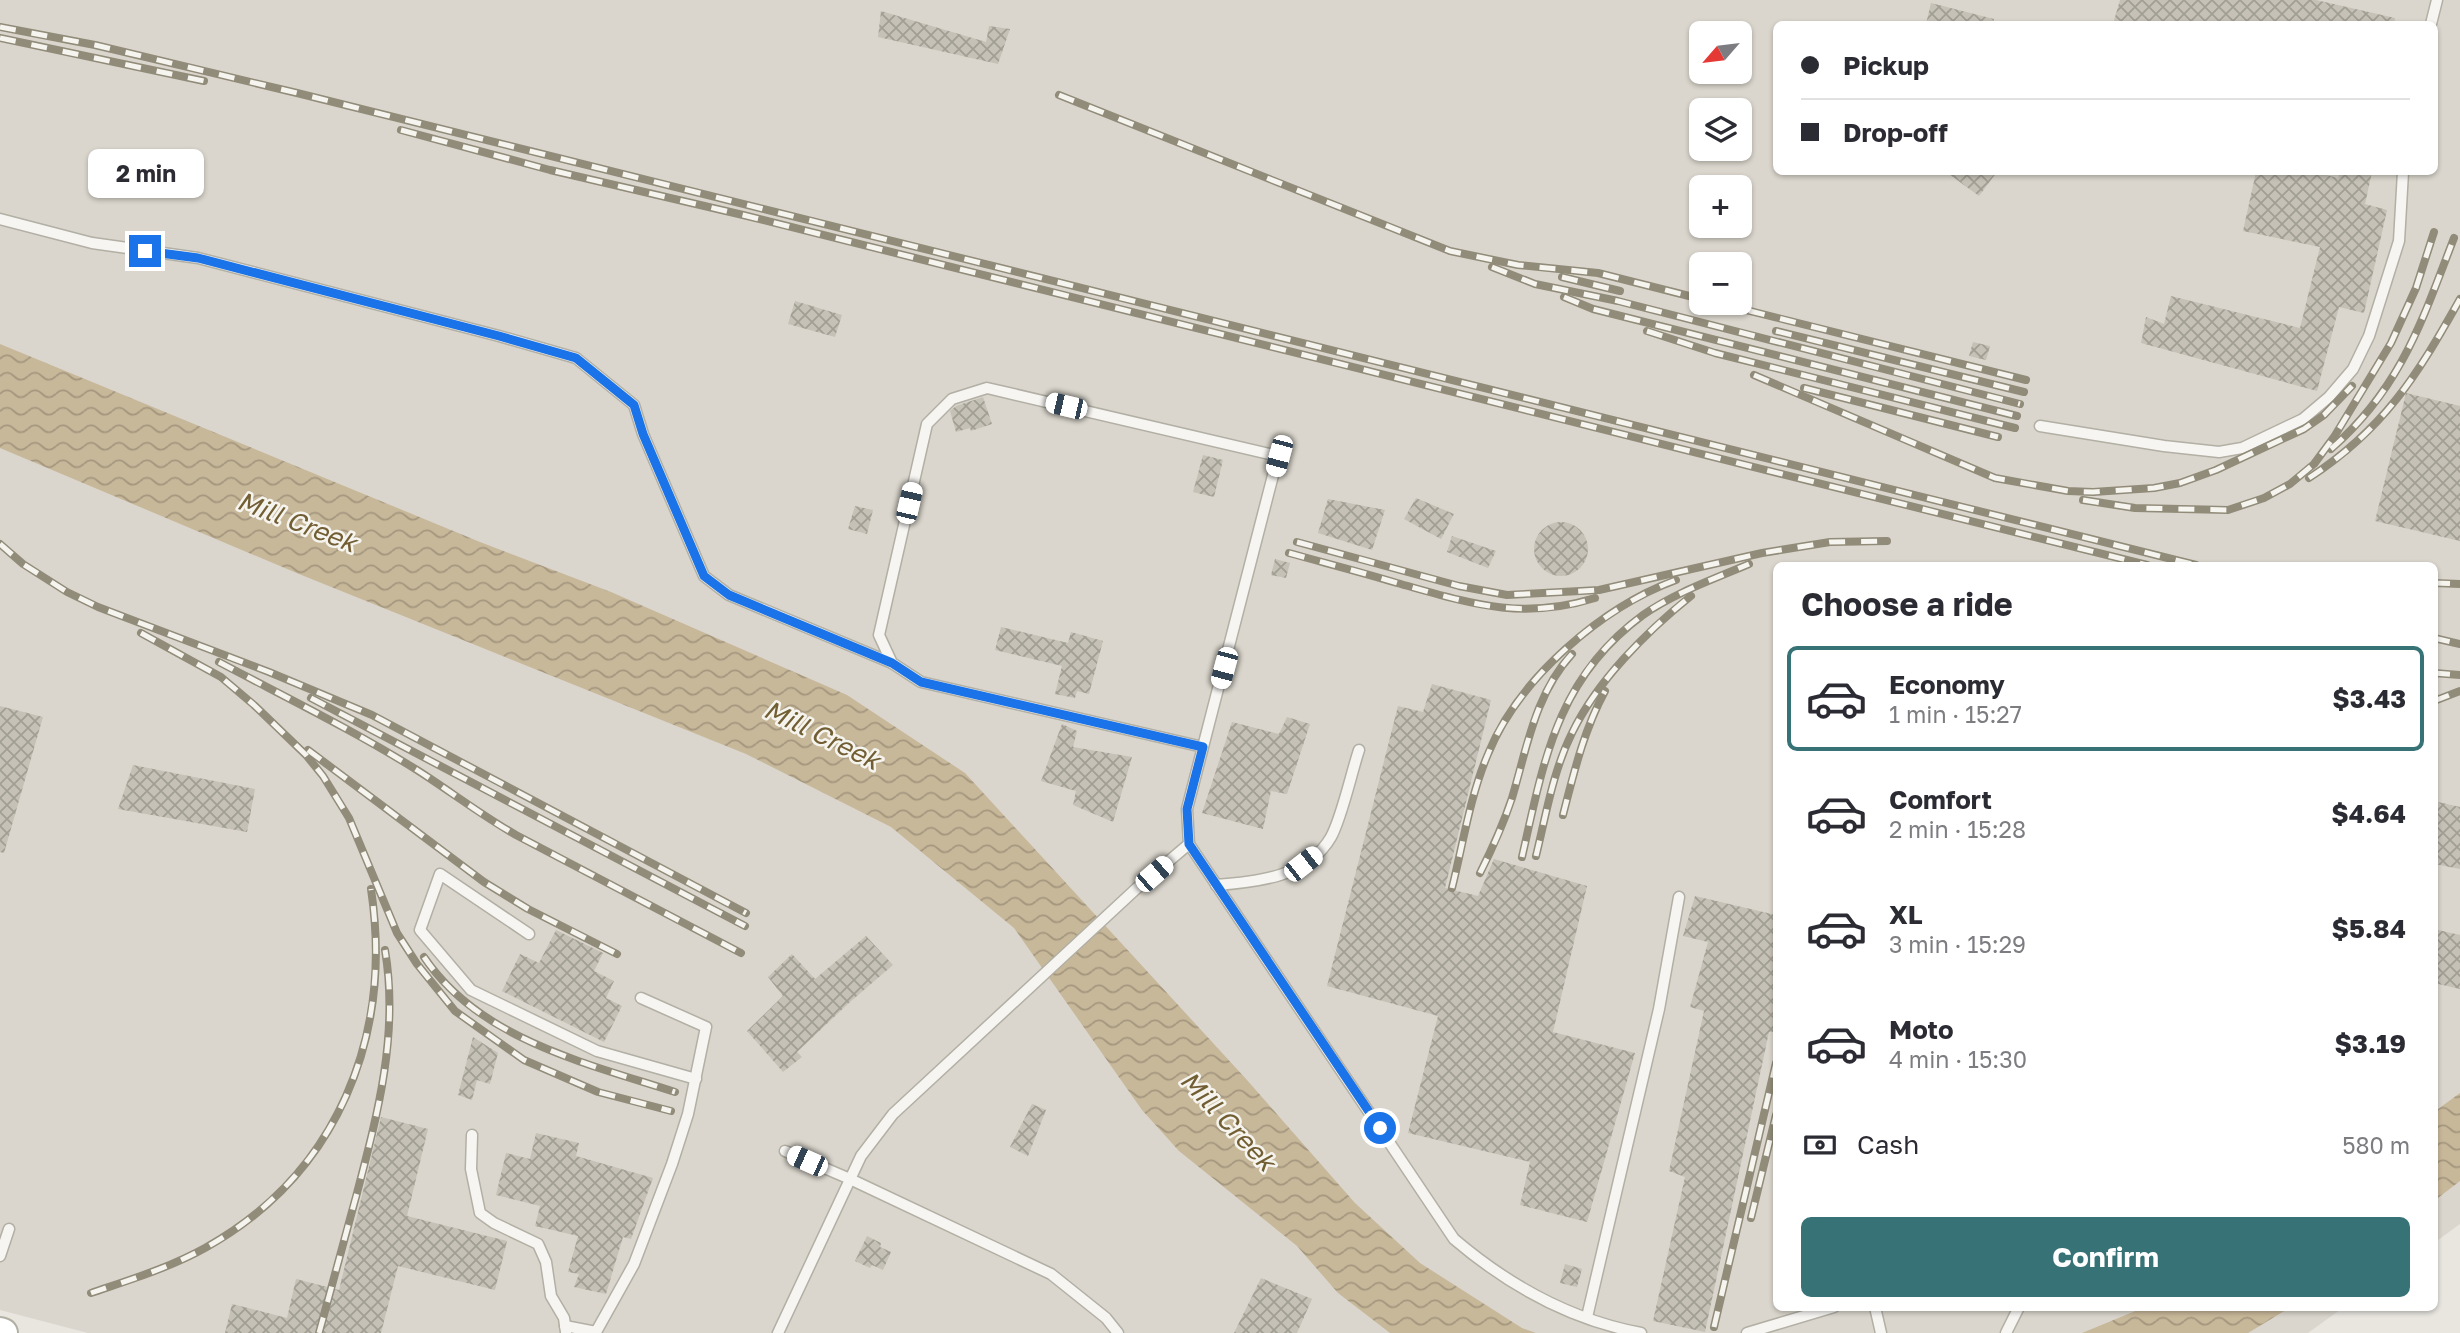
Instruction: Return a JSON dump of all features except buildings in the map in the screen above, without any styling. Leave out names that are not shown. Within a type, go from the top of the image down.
[{"type":"lane","points":[[2432,21],[2437,0]]},
{"type":"lane","points":[[2040,426],[2219,452],[2242,448],[2303,419],[2329,397],[2353,369],[2369,336],[2399,242],[2403,175]]},
{"type":"lane","points":[[0,219],[92,243],[198,258],[486,332],[576,358],[634,405],[643,434],[704,576],[729,595],[892,663],[921,682],[1203,747]]},
{"type":"lane","points":[[892,663],[879,635],[927,424],[952,399],[987,388],[1279,456],[1187,809],[1189,844],[1454,1239],[1485,1265],[1538,1298],[1617,1328],[1641,1333]]},
{"type":"lane","points":[[1216,885],[1244,883],[1276,876],[1303,864],[1322,850],[1332,835],[1359,750]]},
{"type":"lane","points":[[778,1333],[861,1156],[893,1114],[1137,888],[1189,844]]},
{"type":"lane","points":[[529,934],[440,874],[420,930],[471,990],[597,1051],[696,1079]]},
{"type":"lane","points":[[1587,1317],[1659,1009],[1679,897]]},
{"type":"lane","points":[[472,1135],[471,1170],[480,1213],[494,1223],[538,1244],[546,1262],[551,1296],[564,1318],[566,1330],[596,1332],[634,1264],[673,1164],[688,1115],[706,1027],[641,998]]},
{"type":"lane","points":[[785,1151],[1051,1274],[1105,1318],[1118,1333]]},
{"type":"lane","points":[[0,1256],[9,1229]]},
{"type":"lane","points":[[1747,1333],[1821,1311]]},
{"type":"lane","points":[[1876,1311],[1881,1333]]},
{"type":"lane","points":[[2006,1333],[2017,1311]]},
{"type":"shaded area","points":[[0,0],[2460,0],[2460,1224],[2438,1240],[2438,562],[1773,562],[1773,1311],[2338,1311],[2308,1333],[88,1333],[0,1310]]},
{"type":"water","name":"Mill Creek","points":[[0,344],[480,542],[611,592],[847,695],[965,773],[1247,1080],[1355,1203],[1420,1263],[1522,1328],[1536,1333],[1390,1333],[1338,1293],[1297,1246],[1179,1151],[1142,1110],[1014,928],[891,827],[746,754],[299,574],[0,448]]},
{"type":"water","points":[[2460,1093],[2460,1181],[2438,1198],[2438,1109]]},
{"type":"water","points":[[2135,1311],[2284,1311],[2248,1333],[2082,1333]]},
{"type":"railway","points":[[0,27],[95,45],[297,93],[2184,562]]},
{"type":"railway","points":[[0,38],[204,81]]},
{"type":"railway","points":[[1059,95],[1450,251],[1518,265],[1598,273],[1689,296]]},
{"type":"railway","points":[[401,130],[550,170],[743,215],[2135,562]]},
{"type":"railway","points":[[2083,500],[2135,508],[2228,510],[2264,498],[2290,484],[2314,464],[2334,437],[2391,343],[2416,288],[2434,232]]},
{"type":"railway","points":[[2331,449],[2375,402],[2407,352],[2454,238]]},
{"type":"railway","points":[[1492,267],[1535,284],[1618,301],[2020,404]]},
{"type":"railway","points":[[1562,277],[1620,291]]},
{"type":"railway","points":[[1564,297],[1593,309],[2017,416]]},
{"type":"railway","points":[[2309,478],[2358,440],[2396,399],[2429,353],[2460,299]]},
{"type":"railway","points":[[1752,312],[2026,380]]},
{"type":"railway","points":[[1647,331],[1715,353],[2015,428]]},
{"type":"railway","points":[[1776,331],[2024,392]]},
{"type":"railway","points":[[1754,375],[1995,478],[2068,491],[2093,492],[2154,488],[2180,483],[2216,470],[2304,429],[2324,415],[2352,386]]},
{"type":"railway","points":[[1804,388],[1998,437]]},
{"type":"railway","points":[[1297,542],[1459,586],[1507,595],[1599,590],[1762,553],[1830,542],[1887,541]]},
{"type":"railway","points":[[0,544],[23,564],[67,592],[98,607],[269,672],[372,715],[746,913]]},
{"type":"railway","points":[[1289,553],[1448,597],[1495,607],[1543,608],[1595,598]]},
{"type":"railway","points":[[1522,857],[1547,754],[1573,694],[1591,666],[1614,640],[1655,607],[1749,564]]},
{"type":"railway","points":[[1452,888],[1482,770],[1502,726],[1520,699],[1541,673],[1592,627],[1648,592],[1676,580]]},
{"type":"railway","points":[[2438,583],[2460,584]]},
{"type":"railway","points":[[1536,856],[1560,762],[1582,714],[1624,659],[1657,625],[1691,596]]},
{"type":"railway","points":[[141,633],[221,677],[306,755],[323,776],[349,818],[397,933],[417,964],[455,1011],[524,1060],[598,1092],[671,1111]]},
{"type":"railway","points":[[2438,639],[2460,644]]},
{"type":"railway","points":[[1480,873],[1509,808],[1541,704],[1549,686],[1572,654]]},
{"type":"railway","points":[[219,662],[393,755],[516,835],[741,953]]},
{"type":"railway","points":[[2438,673],[2460,675]]},
{"type":"railway","points":[[1563,815],[1585,736],[1605,691]]},
{"type":"railway","points":[[2438,699],[2460,691]]},
{"type":"railway","points":[[311,698],[745,926]]},
{"type":"railway","points":[[308,750],[484,882],[528,909],[617,954]]},
{"type":"railway","points":[[91,1293],[163,1268],[205,1248],[251,1217],[290,1181],[322,1141],[346,1096],[363,1048],[373,997],[376,944],[371,889]]},
{"type":"railway","points":[[319,1333],[379,1103],[388,1042],[389,981],[385,950]]},
{"type":"railway","points":[[424,957],[447,985],[474,1009],[505,1029],[571,1058],[675,1092]]},
{"type":"railway","points":[[1714,1327],[1773,1076]]},
{"type":"railway","points":[[1751,1218],[1773,1127]]},
{"type":"route","points":[[145,251],[198,258],[576,358],[634,405],[676,515],[704,576],[729,595],[892,663],[921,682],[1203,747],[1187,809],[1189,844],[1380,1128]]}]
